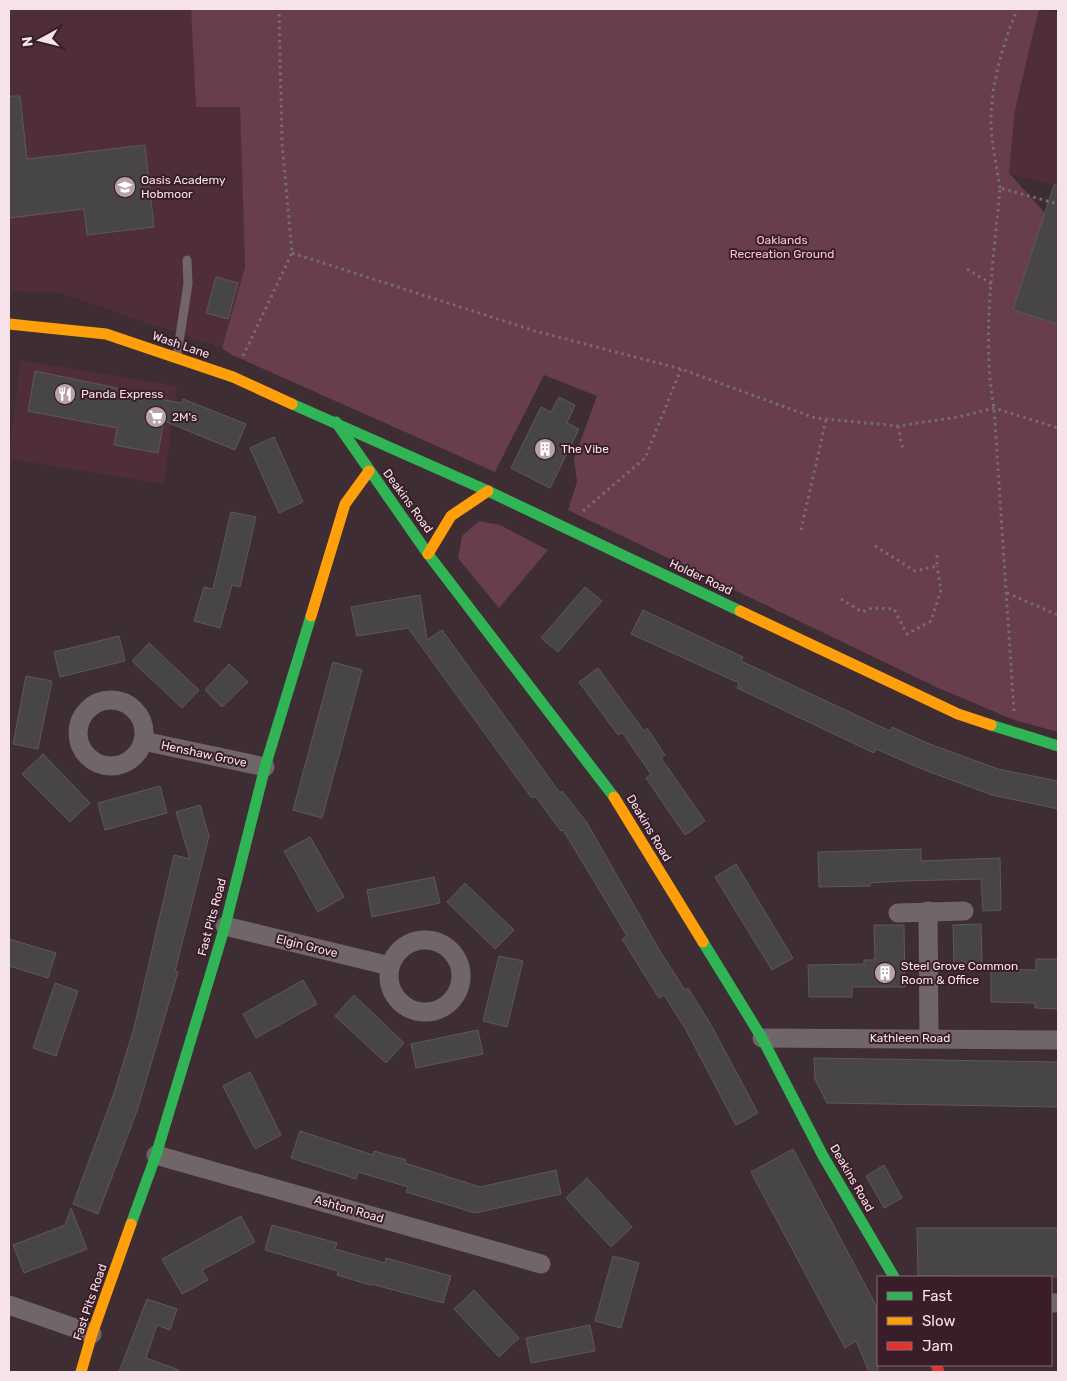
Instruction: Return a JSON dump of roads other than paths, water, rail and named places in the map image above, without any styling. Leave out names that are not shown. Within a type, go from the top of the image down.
[{"type":"street","name":"Wash Lane","points":[[9,324],[106,334],[233,376],[336,422]]},
{"type":"street","name":"Deakins Road","points":[[336,422],[428,554],[608,787],[762,1038],[823,1156],[893,1276]]},
{"type":"street","name":"Holder Road","points":[[336,422],[488,491],[958,714],[1012,734],[1058,746]]},
{"type":"street","name":"Fast Pits Road","points":[[81,1372],[92,1334],[156,1155],[225,926],[266,768],[344,504],[369,471]]},
{"type":"street","points":[[428,554],[443,523],[463,505],[488,491]]},
{"type":"street","name":"Henshaw Grove","points":[[143,741],[266,768]]},
{"type":"street","points":[[928,911],[929,1038]]},
{"type":"street","points":[[898,912],[964,911]]},
{"type":"street","name":"Elgin Grove","points":[[225,926],[390,966]]},
{"type":"street","name":"Kathleen Road","points":[[762,1038],[1058,1040]]},
{"type":"street","name":"Ashton Road","points":[[156,1155],[541,1264]]},
{"type":"street","points":[[9,1306],[92,1334]]},
{"type":"lane","points":[[177,358],[188,284],[188,260]]},
{"type":"place","name":"Oasis Academy Hobmoor","points":[[125,187]]},
{"type":"place","name":"Panda Express","points":[[65,394]]},
{"type":"place","name":"2M's","points":[[156,417]]},
{"type":"place","name":"The Vibe","points":[[545,449]]},
{"type":"place","name":"Steel Grove Common Room & Office","points":[[885,973]]},
{"type":"park label","name":"Oaklands Recreation Ground","points":[[782,247]]}]
